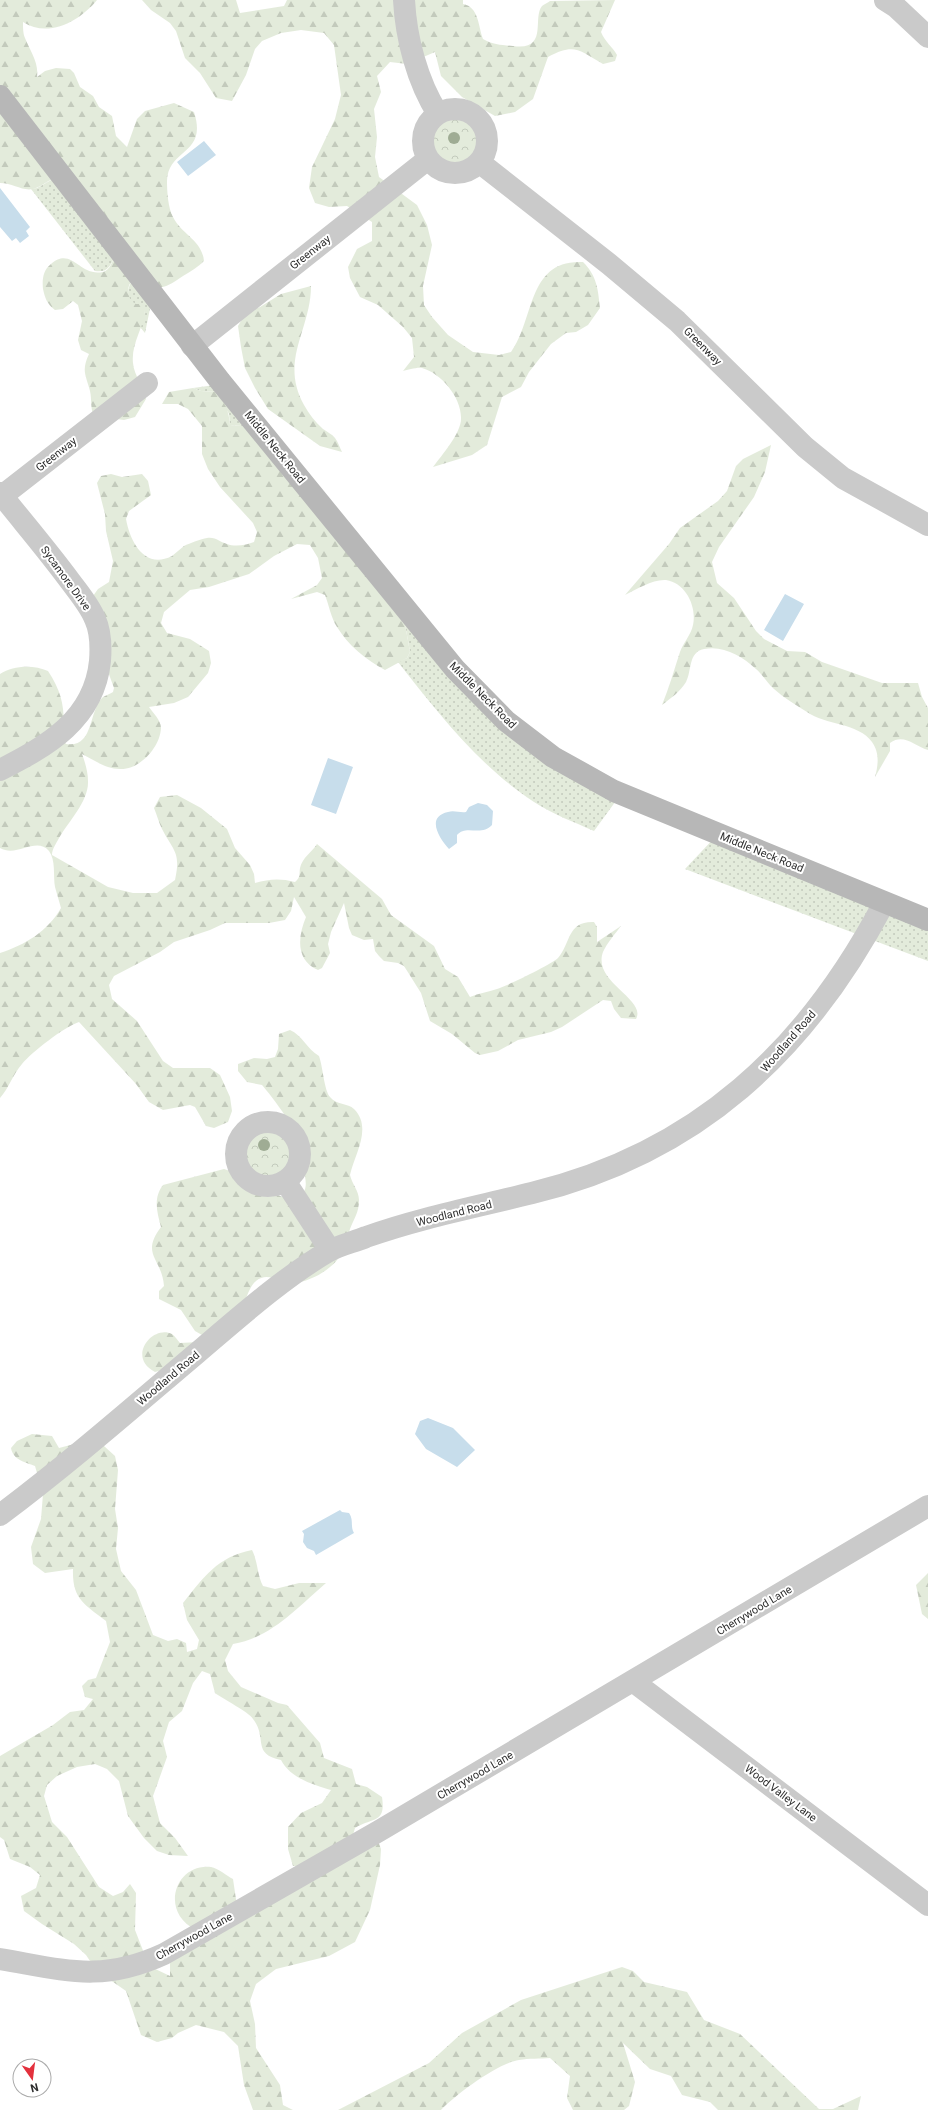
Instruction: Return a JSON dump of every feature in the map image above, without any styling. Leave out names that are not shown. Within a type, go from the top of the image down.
[{"type":"main road","name":"Middle Neck Road","points":[[0,96],[192,346],[455,669],[506,721],[554,757],[614,791],[928,920]]},
{"type":"street","points":[[404,0],[411,44],[420,79],[438,114]]},
{"type":"street","points":[[885,0],[896,7],[928,37]]},
{"type":"street","points":[[457,109],[467,111],[476,117],[486,134],[487,144],[484,154],[479,162],[462,172],[453,173],[443,171],[434,166],[428,159],[422,140],[425,129],[430,120],[438,114],[447,110],[457,109]]},
{"type":"street","name":"Greenway","points":[[192,346],[428,159]]},
{"type":"street","name":"Greenway","points":[[479,162],[609,264],[678,321],[816,456],[843,478],[928,525]]},
{"type":"street","name":"Greenway","points":[[1,494],[147,383]]},
{"type":"street","name":"Sycamore Drive","points":[[0,770],[48,743],[81,712],[94,690],[100,655],[98,626],[91,612],[57,564],[1,494]]},
{"type":"street","name":"Woodland Road","points":[[0,1515],[118,1420],[256,1304],[330,1250],[393,1228],[560,1187],[608,1170],[674,1138],[704,1118],[754,1079],[795,1036],[848,965],[884,903]]},
{"type":"street","points":[[285,1182],[330,1250]]},
{"type":"street","name":"Cherrywood Lane","points":[[0,1959],[69,1971],[98,1973],[128,1968],[156,1957],[379,1832],[634,1682],[928,1506]]},
{"type":"street","name":"Wood Valley Lane","points":[[634,1682],[928,1905]]},
{"type":"green space","points":[[0,0],[97,0],[73,20],[54,28],[43,29],[33,27],[23,22],[24,35],[37,66],[37,77],[45,71],[56,68],[70,69],[74,73],[80,87],[93,96],[99,107],[112,116],[116,136],[127,147],[137,119],[145,111],[174,103],[194,112],[197,126],[196,136],[192,144],[174,162],[169,170],[167,190],[173,217],[181,229],[200,248],[204,261],[194,269],[164,287],[154,287],[133,280],[128,287],[128,293],[131,301],[136,304],[143,304],[145,311],[135,343],[133,363],[146,399],[135,417],[124,420],[94,416],[90,391],[85,373],[85,365],[89,354],[81,350],[78,340],[82,321],[78,305],[73,301],[63,309],[55,310],[47,301],[43,289],[43,279],[46,269],[58,259],[65,258],[95,272],[105,271],[112,263],[115,256],[91,196],[78,186],[53,179],[32,189],[23,189],[10,184],[0,183]]},
{"type":"green space","points":[[142,0],[236,0],[240,13],[284,6],[287,0],[463,0],[463,4],[472,9],[475,13],[483,39],[498,44],[524,46],[531,44],[535,39],[539,11],[542,6],[550,1],[615,0],[601,32],[604,39],[617,55],[615,61],[603,64],[582,52],[571,49],[564,50],[548,57],[533,99],[515,112],[495,116],[462,97],[441,76],[435,52],[407,64],[390,62],[377,76],[381,92],[374,109],[377,137],[375,157],[379,177],[417,205],[427,225],[432,245],[423,286],[424,305],[432,317],[448,335],[473,352],[499,355],[511,352],[519,339],[535,294],[542,280],[552,270],[565,264],[583,262],[588,267],[596,283],[600,308],[588,325],[576,332],[566,333],[551,344],[529,372],[521,387],[502,397],[487,445],[472,455],[433,467],[458,431],[461,419],[458,403],[449,388],[436,375],[422,368],[403,371],[414,357],[412,338],[403,327],[378,305],[360,297],[350,278],[348,267],[357,249],[372,241],[372,222],[347,206],[329,207],[315,203],[309,188],[312,167],[335,119],[341,95],[334,45],[324,33],[301,30],[281,33],[262,41],[255,49],[246,75],[232,101],[216,98],[200,73],[185,58],[176,31],[170,23],[151,10]]},
{"type":"green space","points":[[455,109],[473,115],[481,123],[487,141],[481,159],[473,167],[455,173],[437,167],[429,159],[423,141],[429,123],[437,115]]},
{"type":"green space","points":[[53,179],[115,256],[110,266],[106,270],[95,271],[31,189],[37,188]]},
{"type":"green space","points":[[133,280],[153,294],[145,333],[140,327],[145,311],[132,303],[128,297],[129,288]]},
{"type":"green space","points":[[311,286],[310,302],[295,359],[297,389],[310,415],[323,429],[335,438],[342,452],[320,446],[268,409],[245,368],[241,347],[238,326],[244,316],[281,294]]},
{"type":"green space","points":[[222,384],[510,724],[621,794],[594,831],[548,810],[514,788],[460,738],[428,700],[398,662],[407,658],[410,652],[405,624],[242,426],[230,425],[229,414],[216,392],[201,391],[193,388]]},
{"type":"green space","points":[[193,388],[201,391],[216,392],[226,407],[230,425],[242,426],[257,434],[405,624],[410,652],[407,658],[385,670],[364,657],[341,634],[332,616],[325,595],[317,592],[291,599],[317,585],[322,578],[318,558],[310,545],[297,544],[274,556],[249,574],[209,587],[190,590],[164,612],[161,623],[167,633],[190,639],[209,651],[211,663],[208,673],[188,697],[174,703],[149,707],[161,725],[160,736],[153,750],[141,762],[127,768],[115,769],[100,764],[82,754],[88,781],[85,796],[82,804],[59,838],[53,849],[52,855],[108,887],[133,893],[157,893],[175,880],[177,858],[162,829],[154,808],[160,797],[177,795],[201,808],[227,829],[235,848],[250,865],[254,874],[255,883],[275,880],[295,882],[299,877],[301,864],[317,844],[382,899],[391,915],[434,946],[445,969],[458,977],[470,997],[502,987],[529,975],[554,961],[562,952],[574,929],[579,925],[594,922],[597,927],[597,942],[621,926],[603,952],[602,963],[605,972],[612,981],[634,1004],[637,1012],[636,1019],[621,1018],[614,1009],[611,1001],[603,1000],[562,1027],[551,1032],[518,1040],[498,1051],[480,1055],[475,1053],[452,1034],[430,1021],[421,993],[404,966],[398,963],[384,961],[375,951],[373,939],[364,940],[352,935],[349,928],[344,903],[331,932],[328,944],[330,953],[322,968],[318,970],[311,966],[305,960],[300,947],[301,932],[306,917],[294,897],[291,911],[285,920],[269,923],[225,923],[210,930],[174,942],[160,952],[114,976],[109,985],[112,999],[137,1021],[163,1061],[173,1068],[210,1068],[220,1075],[230,1097],[232,1111],[228,1122],[214,1128],[206,1126],[195,1107],[190,1105],[163,1110],[149,1102],[136,1084],[79,1022],[57,1034],[27,1059],[19,1068],[0,1098],[0,953],[18,946],[35,936],[50,924],[61,908],[55,887],[53,859],[49,851],[44,847],[38,846],[13,851],[0,848],[0,674],[11,669],[24,667],[48,671],[57,688],[62,704],[64,720],[63,739],[66,744],[75,744],[81,741],[86,735],[98,704],[103,697],[113,692],[114,688],[107,669],[93,596],[98,589],[109,582],[113,561],[106,531],[105,514],[97,483],[101,476],[111,474],[122,477],[142,474],[148,481],[151,495],[129,511],[126,519],[135,544],[146,556],[154,559],[162,559],[172,556],[184,546],[207,538],[213,538],[230,545],[244,545],[254,542],[257,532],[253,523],[220,487],[208,469],[202,454],[202,426],[188,409],[178,404],[162,404],[169,392]]},
{"type":"green space","points":[[771,445],[765,472],[754,497],[719,547],[712,562],[717,583],[734,598],[756,631],[764,639],[787,651],[805,652],[822,662],[882,683],[918,683],[922,697],[928,708],[928,750],[909,741],[900,739],[895,740],[890,743],[890,751],[875,777],[877,755],[875,746],[866,736],[859,731],[823,720],[807,712],[772,687],[751,664],[725,650],[711,648],[704,649],[695,654],[684,686],[662,705],[680,652],[692,629],[694,618],[691,604],[684,591],[679,586],[666,580],[650,583],[625,595],[669,544],[680,528],[718,501],[727,491],[736,466],[743,459]]},
{"type":"green space","points":[[718,834],[928,920],[928,961],[685,869]]},
{"type":"green space","points":[[290,1030],[298,1035],[311,1050],[319,1056],[326,1089],[330,1097],[335,1101],[354,1109],[359,1116],[362,1125],[361,1142],[350,1175],[358,1194],[359,1205],[345,1247],[340,1256],[329,1268],[308,1280],[289,1284],[266,1277],[256,1281],[247,1295],[238,1326],[166,1369],[155,1372],[147,1366],[143,1358],[143,1351],[151,1338],[157,1334],[165,1332],[172,1334],[180,1343],[199,1342],[202,1335],[195,1331],[181,1310],[159,1299],[159,1291],[164,1286],[160,1269],[152,1251],[152,1244],[161,1227],[157,1211],[157,1200],[163,1185],[224,1169],[236,1173],[241,1183],[245,1186],[289,1199],[300,1196],[305,1190],[305,1152],[298,1135],[279,1106],[262,1085],[247,1082],[238,1071],[238,1064],[254,1058],[267,1059],[275,1057],[278,1049],[279,1034]]},
{"type":"green space","points":[[262,1122],[274,1122],[291,1131],[298,1142],[300,1154],[298,1166],[291,1177],[274,1186],[262,1186],[250,1181],[241,1172],[236,1160],[236,1148],[241,1136],[250,1127]]},
{"type":"green space","points":[[32,1434],[52,1436],[59,1448],[78,1443],[104,1446],[115,1456],[118,1470],[115,1509],[118,1528],[116,1549],[121,1571],[136,1590],[153,1635],[168,1641],[177,1639],[186,1643],[187,1652],[197,1649],[199,1640],[187,1620],[183,1603],[212,1569],[229,1558],[252,1550],[263,1586],[275,1589],[299,1583],[326,1583],[272,1628],[247,1641],[233,1644],[225,1660],[228,1671],[241,1687],[278,1703],[287,1705],[320,1743],[324,1758],[352,1769],[356,1784],[367,1787],[382,1797],[383,1806],[380,1816],[355,1828],[353,1835],[378,1841],[381,1849],[380,1865],[370,1910],[355,1942],[329,1956],[276,1969],[256,1984],[250,2001],[255,2024],[256,2048],[280,2085],[283,2105],[293,2110],[253,2110],[244,2085],[238,2046],[224,2032],[196,2025],[178,2033],[172,2038],[157,2042],[141,2035],[126,1991],[96,1970],[86,1955],[74,1944],[24,1911],[21,1896],[36,1888],[40,1875],[30,1867],[10,1859],[4,1840],[0,1837],[0,1756],[53,1725],[70,1712],[84,1710],[93,1699],[85,1697],[82,1686],[88,1680],[96,1678],[110,1642],[106,1621],[86,1605],[77,1594],[73,1579],[73,1569],[45,1573],[33,1564],[31,1547],[41,1519],[43,1494],[35,1466],[20,1460],[12,1452],[11,1448],[17,1441]],"holes":[[[202,1671],[210,1674],[215,1693],[251,1716],[257,1726],[261,1744],[266,1754],[281,1760],[290,1772],[303,1780],[331,1790],[322,1803],[301,1813],[288,1827],[288,1849],[293,1866],[307,1866],[237,1906],[233,1879],[217,1869],[211,1867],[199,1868],[188,1873],[181,1880],[176,1890],[175,1901],[178,1912],[185,1922],[196,1930],[170,1959],[170,1976],[149,1966],[135,1930],[136,1893],[130,1884],[123,1892],[113,1896],[99,1887],[67,1837],[52,1822],[44,1796],[47,1785],[57,1776],[77,1767],[95,1764],[107,1769],[119,1781],[128,1816],[144,1838],[157,1851],[169,1855],[188,1856],[175,1838],[160,1823],[153,1796],[167,1757],[163,1741],[169,1722],[182,1711],[193,1683]]]},
{"type":"green space","points":[[928,1573],[928,1619],[922,1614],[916,1585]]},
{"type":"green space","points":[[622,1967],[633,1971],[644,1982],[687,1992],[704,2020],[740,2034],[819,2109],[833,2109],[861,2096],[858,2110],[718,2110],[710,2102],[682,2095],[671,2076],[650,2069],[623,2043],[635,2082],[629,2106],[624,2110],[573,2110],[567,2098],[570,2076],[550,2058],[527,2059],[510,2062],[478,2080],[441,2110],[338,2110],[429,2063],[462,2033],[521,2000]]},
{"type":"water","points":[[204,141],[216,155],[188,176],[177,162]]},
{"type":"water","points":[[0,188],[30,227],[26,231],[29,236],[20,243],[16,238],[12,241],[0,227]]},
{"type":"water","points":[[785,594],[804,604],[783,641],[764,630]]},
{"type":"water","points":[[328,758],[353,767],[336,814],[311,805]]},
{"type":"water","points":[[478,803],[487,805],[493,811],[492,825],[483,830],[465,830],[461,832],[457,835],[457,843],[449,849],[436,829],[437,818],[450,811],[466,812],[469,807]]},
{"type":"water","points":[[428,1418],[453,1428],[475,1450],[457,1467],[426,1449],[415,1434],[420,1421]]},
{"type":"water","points":[[340,1510],[342,1512],[349,1513],[354,1533],[316,1555],[314,1551],[307,1548],[303,1542],[304,1534],[302,1531]]}]
